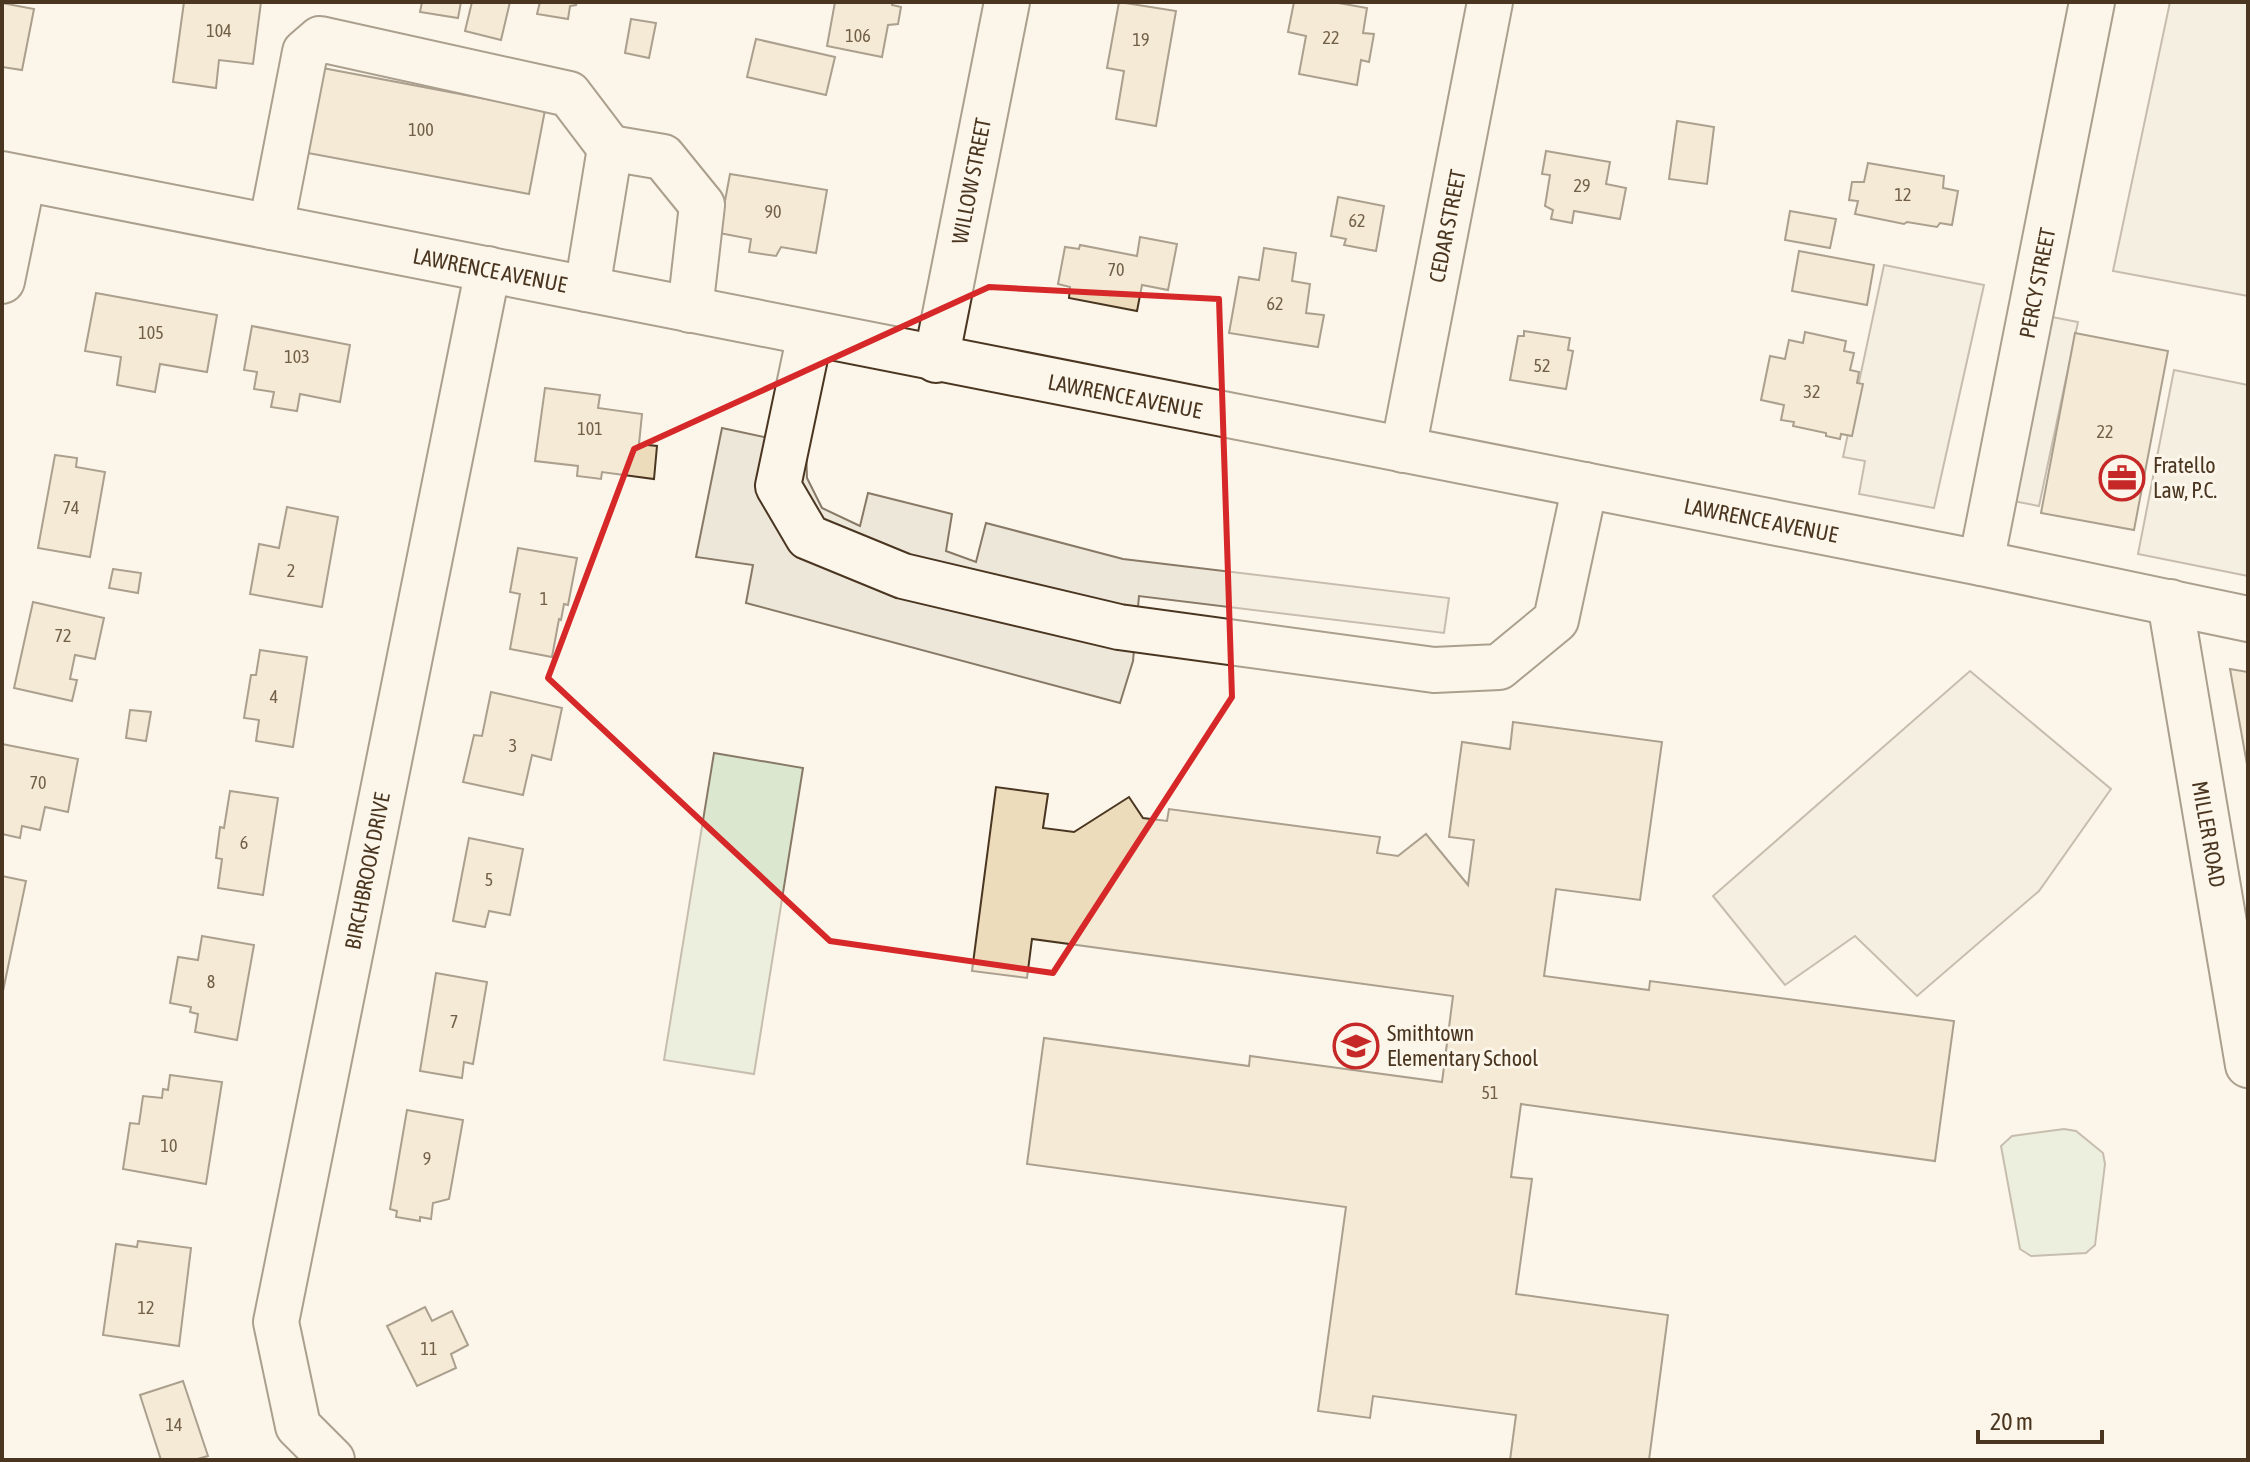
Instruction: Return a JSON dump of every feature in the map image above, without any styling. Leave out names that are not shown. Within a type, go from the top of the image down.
[{"type":"street","name":"WILLOW STREET","points":[[936,360],[1007,2]]},
{"type":"street","name":"CEDAR STREET","points":[[1403,450],[1490,2]]},
{"type":"street","name":"PERCY STREET","points":[[1981,563],[2092,2]]},
{"type":"street","points":[[271,227],[305,52],[320,39],[569,94],[610,148],[663,157],[702,205],[690,310]]},
{"type":"street","points":[[587,289],[610,148]]},
{"type":"street","name":"LAWRENCE AVENUE","points":[[12,177],[1981,563],[2248,619]]},
{"type":"street","points":[[2,281],[12,177]]},
{"type":"street","name":"BIRCHBROOK DRIVE","points":[[332,1460],[298,1426],[276,1322],[488,269]]},
{"type":"street","points":[[810,334],[778,486],[808,537],[903,576],[1119,627],[1434,670],[1499,667],[1556,620],[1585,485]]},
{"type":"street","name":"MILLER ROAD","points":[[2170,602],[2248,1065]]},
{"type":"highlighted area","points":[[989,287],[1219,299],[1232,697],[1053,973],[830,941],[548,678],[634,449]]},
{"type":"green space","points":[[714,753],[803,768],[754,1074],[664,1060]]},
{"type":"green space","points":[[2064,1129],[2076,1131],[2103,1153],[2105,1164],[2095,1245],[2086,1253],[2031,1256],[2020,1249],[2001,1146],[2012,1136]]},
{"type":"shaded area","points":[[2170,2],[2248,2],[2248,296],[2113,271]]},
{"type":"shaded area","points":[[1884,265],[1984,285],[1934,508],[1859,494],[1865,461],[1843,457]]},
{"type":"shaded area","points":[[2052,317],[2078,322],[2039,506],[2013,501]]},
{"type":"shaded area","points":[[2174,370],[2248,385],[2248,576],[2138,554]]},
{"type":"shaded area","points":[[722,428],[806,446],[807,478],[822,508],[860,526],[868,493],[952,514],[946,551],[976,562],[986,523],[1123,559],[1449,598],[1444,633],[1139,596],[1133,661],[1120,703],[746,603],[753,565],[696,557]]},
{"type":"shaded area","points":[[1970,671],[2111,789],[2039,891],[1917,996],[1855,936],[1785,985],[1713,896]]},
{"type":"building","points":[[184,2],[261,2],[253,64],[219,60],[216,88],[173,82]]},
{"type":"building","points":[[422,2],[461,2],[458,18],[420,12]]},
{"type":"building","points":[[472,2],[510,2],[501,40],[465,31]]},
{"type":"building","points":[[540,2],[577,2],[570,6],[568,19],[537,14]]},
{"type":"building","points":[[835,2],[892,2],[892,5],[901,7],[898,24],[888,25],[882,57],[827,46]]},
{"type":"building","points":[[1119,2],[1176,11],[1156,126],[1116,119],[1124,71],[1107,68]]},
{"type":"building","points":[[1294,2],[1333,2],[1367,8],[1363,33],[1374,34],[1369,62],[1361,60],[1357,85],[1299,74],[1306,36],[1288,32]]},
{"type":"building","points":[[2,3],[34,9],[22,70],[2,67]]},
{"type":"building","points":[[631,19],[656,23],[649,58],[625,53]]},
{"type":"building","points":[[756,39],[835,57],[826,95],[747,77]]},
{"type":"building","points":[[312,66],[545,110],[529,194],[297,151]]},
{"type":"building","points":[[1677,121],[1714,127],[1707,184],[1669,179]]},
{"type":"building","points":[[1546,151],[1610,162],[1606,184],[1626,188],[1620,219],[1574,211],[1572,223],[1551,219],[1553,210],[1545,206],[1550,175],[1542,174]]},
{"type":"building","points":[[1868,163],[1944,176],[1943,188],[1958,191],[1952,225],[1904,224],[1855,214],[1858,201],[1849,200],[1852,182],[1864,182]]},
{"type":"building","points":[[730,174],[827,190],[816,253],[781,247],[776,256],[749,252],[751,239],[719,233]]},
{"type":"building","points":[[1338,197],[1384,206],[1376,251],[1344,245],[1346,239],[1331,236]]},
{"type":"building","points":[[1790,211],[1836,219],[1830,248],[1785,240]]},
{"type":"building","points":[[1140,237],[1177,244],[1168,290],[1142,285],[1137,311],[1069,298],[1070,287],[1058,284],[1065,247],[1079,249],[1080,245],[1137,256]]},
{"type":"building","points":[[1264,248],[1296,253],[1292,281],[1310,284],[1306,313],[1324,315],[1318,347],[1229,333],[1239,277],[1259,280]]},
{"type":"building","points":[[1799,251],[1874,265],[1867,305],[1792,291]]},
{"type":"building","points":[[96,293],[217,315],[207,372],[160,364],[155,392],[117,385],[121,357],[85,351]]},
{"type":"building","points":[[252,326],[350,345],[340,402],[300,394],[297,411],[271,407],[274,392],[254,389],[257,372],[244,370]]},
{"type":"building","points":[[1524,331],[1570,338],[1568,350],[1573,351],[1566,389],[1510,380],[1518,336],[1524,336]]},
{"type":"building","points":[[1805,332],[1846,341],[1844,351],[1854,353],[1850,370],[1859,372],[1857,383],[1863,384],[1852,436],[1841,434],[1840,439],[1793,426],[1794,422],[1781,420],[1784,405],[1761,400],[1770,356],[1785,359],[1789,340],[1803,343]]},
{"type":"building","points":[[2075,333],[2168,351],[2134,530],[2041,513]]},
{"type":"building","points":[[545,388],[600,395],[598,408],[642,414],[639,444],[657,446],[654,479],[602,472],[601,479],[577,476],[578,466],[535,461]]},
{"type":"building","points":[[55,455],[77,458],[76,467],[105,472],[90,557],[38,548]]},
{"type":"building","points":[[287,507],[338,517],[322,607],[250,594],[259,544],[279,548]]},
{"type":"building","points":[[518,548],[577,558],[568,605],[564,604],[559,619],[552,657],[510,649],[520,594],[510,592]]},
{"type":"building","points":[[113,569],[141,573],[138,593],[109,588]]},
{"type":"building","points":[[33,602],[104,618],[95,659],[75,655],[70,679],[77,680],[72,701],[14,688]]},
{"type":"building","points":[[260,650],[307,657],[293,747],[256,741],[259,720],[244,718],[251,675],[256,675]]},
{"type":"building","points":[[2230,669],[2248,672],[2248,770]]},
{"type":"building","points":[[491,692],[562,708],[551,760],[532,755],[523,795],[463,782],[474,735],[482,736]]},
{"type":"building","points":[[130,710],[151,712],[146,741],[126,738]]},
{"type":"building","points":[[1513,722],[1662,742],[1640,900],[1556,889],[1544,976],[1649,990],[1650,981],[1954,1021],[1935,1161],[1521,1104],[1511,1177],[1532,1179],[1516,1294],[1668,1315],[1649,1460],[1510,1460],[1516,1415],[1373,1396],[1370,1418],[1318,1411],[1346,1207],[1027,1164],[1044,1038],[1249,1066],[1250,1056],[1442,1082],[1453,996],[1032,939],[1027,978],[972,971],[996,787],[1048,794],[1043,828],[1074,832],[1129,797],[1143,818],[1167,821],[1169,809],[1380,837],[1377,853],[1398,856],[1426,834],[1468,885],[1474,840],[1449,837],[1462,742],[1510,749]]},
{"type":"building","points":[[2,744],[78,759],[68,812],[45,807],[40,830],[22,826],[20,838],[2,834]]},
{"type":"building","points":[[230,791],[278,798],[263,895],[218,888],[222,859],[216,858],[220,827],[224,828]]},
{"type":"building","points":[[469,838],[523,849],[510,915],[489,911],[485,927],[453,921]]},
{"type":"building","points":[[2,876],[26,881],[3,991],[2,991]]},
{"type":"building","points":[[202,936],[254,945],[237,1040],[195,1032],[198,1014],[190,1012],[191,1007],[170,1003],[178,957],[198,960]]},
{"type":"building","points":[[436,973],[487,982],[473,1064],[464,1062],[462,1078],[420,1071]]},
{"type":"building","points":[[170,1075],[222,1082],[206,1184],[123,1169],[130,1123],[139,1124],[143,1096],[162,1098],[163,1089],[168,1090]]},
{"type":"building","points":[[407,1110],[463,1120],[449,1199],[433,1203],[431,1219],[420,1217],[420,1221],[396,1217],[397,1211],[390,1209]]},
{"type":"building","points":[[138,1241],[191,1248],[179,1346],[103,1335],[116,1244],[137,1247]]},
{"type":"building","points":[[425,1307],[432,1321],[452,1311],[468,1345],[451,1354],[456,1368],[417,1386],[387,1326]]},
{"type":"building","points":[[183,1381],[208,1456],[194,1460],[161,1460],[140,1395]]},
{"type":"place","name":"Fratello Law, P.C.","points":[[2122,478]]},
{"type":"place","name":"Smithtown Elementary School","points":[[1356,1046]]}]
